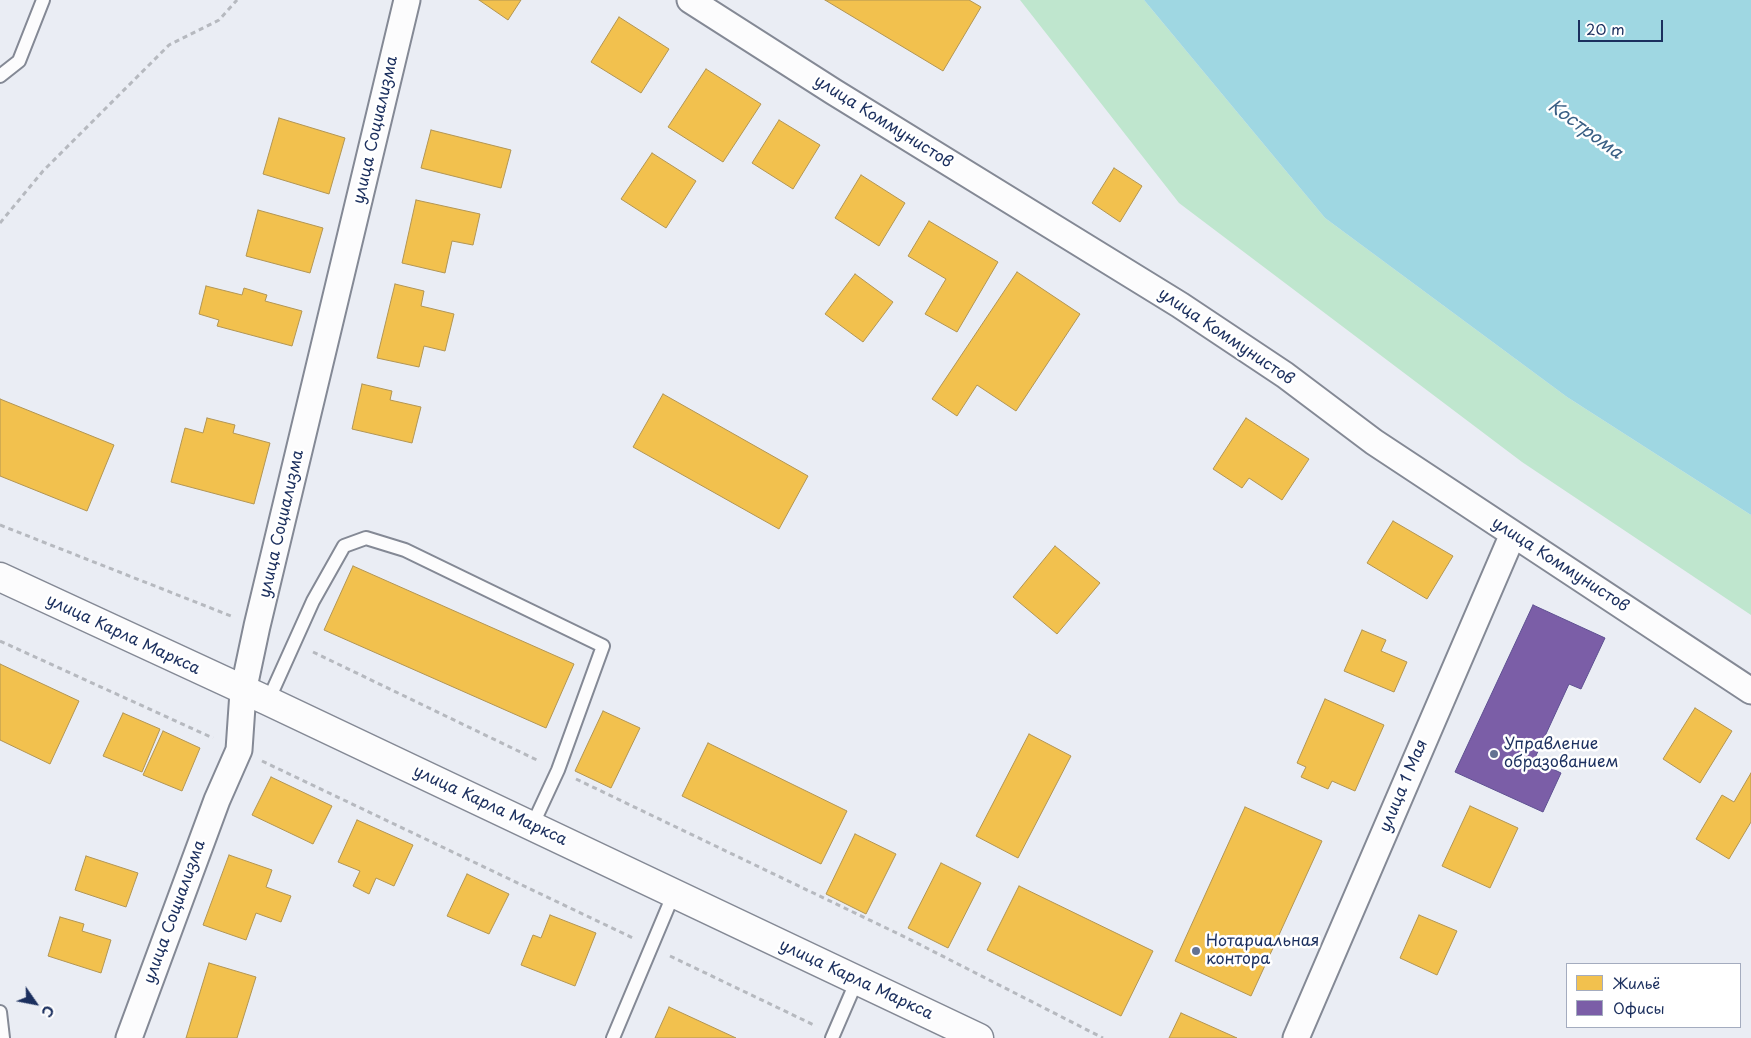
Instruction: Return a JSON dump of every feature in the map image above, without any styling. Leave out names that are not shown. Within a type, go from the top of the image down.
[{"type":"main road","name":"улица Карла Маркса","points":[[0,578],[532,826],[979,1038]]},
{"type":"street","name":"улица Социализма","points":[[129,1038],[217,800],[239,750],[255,696],[407,0]]},
{"type":"street","name":"улица Коммунистов","points":[[690,0],[834,92],[1180,305],[1285,376],[1374,442],[1751,692]]},
{"type":"street","name":"улица 1 Мая","points":[[1296,1038],[1513,534]]},
{"type":"lane","points":[[0,76],[19,61],[43,0]]},
{"type":"lane","points":[[255,696],[344,546],[366,538],[405,550],[603,646],[558,770],[532,826]]},
{"type":"lane","points":[[613,1038],[650,946],[674,893]]},
{"type":"lane","points":[[833,1036],[858,980]]},
{"type":"lane","points":[[0,1012],[3,1038]]},
{"type":"path","points":[[0,223],[43,171],[169,45],[219,20],[237,0]]},
{"type":"path","points":[[0,641],[239,750],[650,946],[833,1036]]},
{"type":"green space","points":[[1020,0],[1144,0],[1325,218],[1567,397],[1751,515],[1751,615],[1522,462],[1179,203]]},
{"type":"water","name":"Кострома","points":[[1144,0],[1751,0],[1751,515],[1567,397],[1325,218]]},
{"type":"building: Жильё","points":[[479,0],[521,0],[508,20]]},
{"type":"building: Жильё","points":[[825,0],[969,0],[981,7],[943,71]]},
{"type":"building: Жильё","points":[[619,17],[669,49],[641,93],[591,62]]},
{"type":"building: Жильё","points":[[706,69],[761,104],[723,162],[668,127]]},
{"type":"building: Жильё","points":[[279,118],[345,138],[329,194],[263,174]]},
{"type":"building: Жильё","points":[[779,120],[820,145],[793,189],[752,163]]},
{"type":"building: Жильё","points":[[431,130],[511,150],[501,188],[421,168]]},
{"type":"building: Жильё","points":[[652,153],[696,181],[666,228],[621,199]]},
{"type":"building: Жильё","points":[[1114,168],[1142,186],[1120,222],[1092,203]]},
{"type":"building: Жильё","points":[[861,175],[905,203],[879,246],[835,218]]},
{"type":"building: Жильё","points":[[416,200],[480,214],[473,245],[452,241],[445,273],[402,263]]},
{"type":"building: Жильё","points":[[258,210],[323,228],[310,273],[246,256]]},
{"type":"building: Жильё","points":[[929,221],[998,262],[957,332],[925,314],[946,279],[908,256]]},
{"type":"building: Жильё","points":[[1017,272],[1080,314],[1016,411],[977,385],[957,416],[932,399]]},
{"type":"building: Жильё","points":[[855,274],[893,302],[863,342],[825,314]]},
{"type":"building: Жильё","points":[[395,284],[424,291],[421,306],[454,314],[445,351],[424,346],[419,367],[377,358]]},
{"type":"building: Жильё","points":[[206,286],[242,295],[244,288],[267,295],[265,301],[302,311],[292,346],[217,326],[219,320],[199,314]]},
{"type":"building: Жильё","points":[[362,384],[392,391],[390,400],[421,407],[412,443],[352,429]]},
{"type":"building: Жильё","points":[[663,394],[808,476],[779,529],[633,447]]},
{"type":"building: Жильё","points":[[0,399],[114,445],[87,511],[0,476]]},
{"type":"building: Жильё","points":[[207,418],[235,425],[233,433],[270,443],[254,504],[171,482],[185,428],[203,433]]},
{"type":"building: Жильё","points":[[1246,418],[1309,459],[1282,500],[1249,478],[1242,488],[1213,469]]},
{"type":"building: Жильё","points":[[1393,521],[1453,556],[1427,599],[1367,563]]},
{"type":"building: Жильё","points":[[1055,546],[1100,583],[1057,634],[1013,597]]},
{"type":"building: Жильё","points":[[353,566],[574,664],[546,728],[324,630]]},
{"type":"building: Жильё","points":[[1362,630],[1386,640],[1381,651],[1407,662],[1394,692],[1344,671]]},
{"type":"building: Жильё","points":[[0,664],[79,701],[50,764],[0,740]]},
{"type":"building: Жильё","points":[[1325,699],[1384,725],[1355,791],[1332,781],[1328,789],[1301,777],[1306,767],[1297,763]]},
{"type":"building: Жильё","points":[[1695,708],[1732,731],[1700,783],[1663,759]]},
{"type":"building: Жильё","points":[[603,711],[640,728],[611,788],[575,771]]},
{"type":"building: Жильё","points":[[123,713],[160,729],[142,772],[103,756]]},
{"type":"building: Жильё","points":[[163,731],[200,748],[182,791],[143,775]]},
{"type":"building: Жильё","points":[[1029,734],[1071,756],[1018,858],[976,836]]},
{"type":"building: Жильё","points":[[708,743],[847,811],[821,864],[682,796]]},
{"type":"building: Жильё","points":[[1751,773],[1751,822],[1729,859],[1696,839],[1722,795],[1734,802]]},
{"type":"building: Жильё","points":[[271,777],[332,806],[313,844],[252,815]]},
{"type":"building: Жильё","points":[[1470,806],[1518,828],[1490,888],[1442,866]]},
{"type":"building: Жильё","points":[[1245,807],[1322,841],[1251,996],[1175,961]]},
{"type":"building: Жильё","points":[[357,820],[413,845],[394,886],[376,878],[369,894],[353,886],[360,871],[338,862]]},
{"type":"building: Жильё","points":[[855,834],[896,854],[866,914],[826,894]]},
{"type":"building: Жильё","points":[[229,855],[272,870],[266,887],[291,896],[281,922],[256,913],[246,940],[203,925]]},
{"type":"building: Жильё","points":[[86,856],[138,873],[126,907],[75,890]]},
{"type":"building: Жильё","points":[[941,863],[981,883],[948,948],[908,928]]},
{"type":"building: Жильё","points":[[467,874],[509,894],[489,934],[447,916]]},
{"type":"building: Жильё","points":[[1019,886],[1153,951],[1121,1016],[987,950]]},
{"type":"building: Жильё","points":[[550,915],[596,933],[575,986],[521,965],[533,935],[541,938]]},
{"type":"building: Жильё","points":[[1419,915],[1457,931],[1437,975],[1400,958]]},
{"type":"building: Жильё","points":[[60,917],[84,924],[82,931],[111,940],[101,973],[48,956]]},
{"type":"building: Жильё","points":[[209,963],[256,977],[237,1038],[186,1038]]},
{"type":"building: Жильё","points":[[669,1007],[736,1038],[655,1038]]},
{"type":"building: Жильё","points":[[1181,1013],[1237,1038],[1169,1038]]},
{"type":"building: Офисы","points":[[1533,605],[1605,638],[1581,689],[1569,684],[1534,760],[1561,773],[1543,812],[1455,772]]},
{"type":"place","name":"Управление образованием","points":[[1494,754]]},
{"type":"place","name":"Нотариальная контора","points":[[1196,951]]}]
